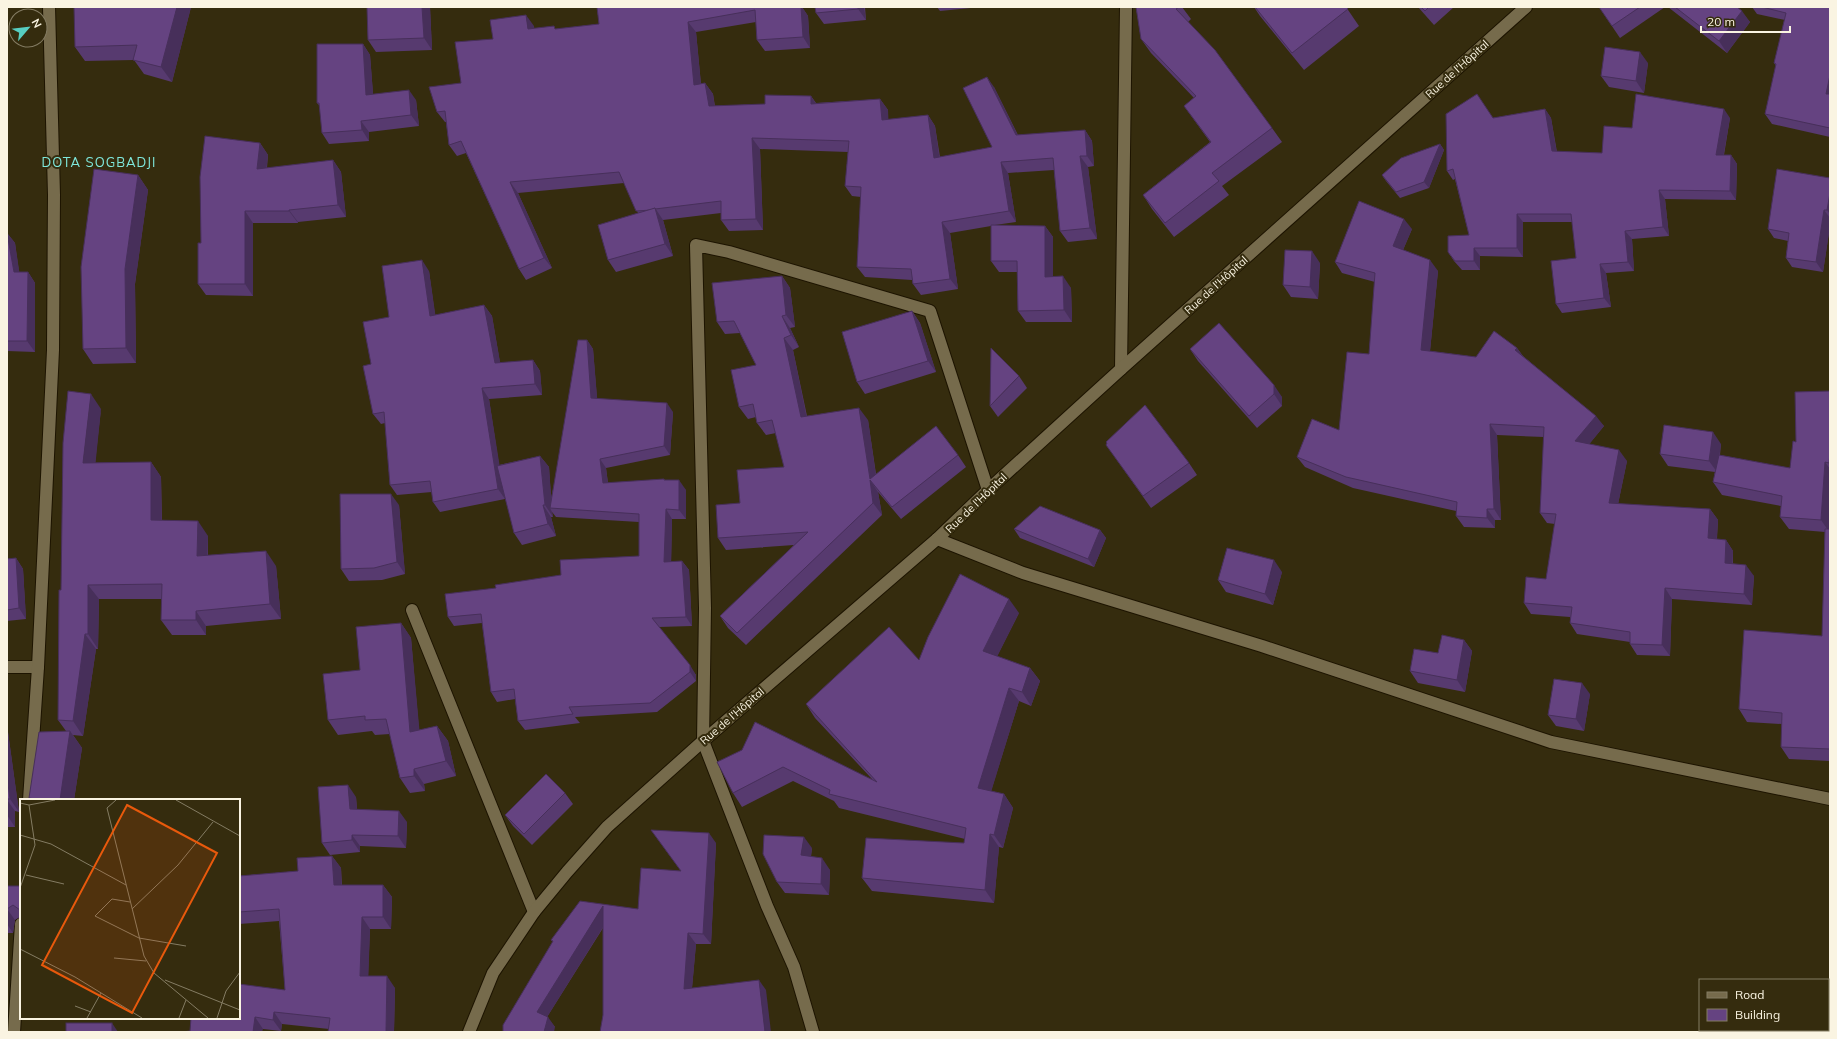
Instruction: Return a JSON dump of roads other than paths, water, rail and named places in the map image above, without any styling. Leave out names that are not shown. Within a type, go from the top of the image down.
[{"type":"street","points":[[29,799],[38,667],[53,350],[54,195],[49,7]]},
{"type":"street","points":[[1121,369],[1126,7]]},
{"type":"street","name":"Rue de l'Hôpital","points":[[469,1032],[493,973],[534,912],[607,827],[703,741],[937,540],[988,490],[1121,369],[1526,7]]},
{"type":"street","points":[[813,1032],[794,967],[767,906],[703,741],[706,608],[696,245],[729,252],[930,311],[988,490]]},
{"type":"street","points":[[937,540],[1023,573],[1262,646],[1551,742],[1830,799]]},
{"type":"street","points":[[412,610],[534,912]]},
{"type":"street","points":[[7,667],[38,667]]},
{"type":"street","points":[[14,1032],[20,939]]},
{"type":"district","name":"DOTA SOGBADJI","points":[[99,162]]}]
